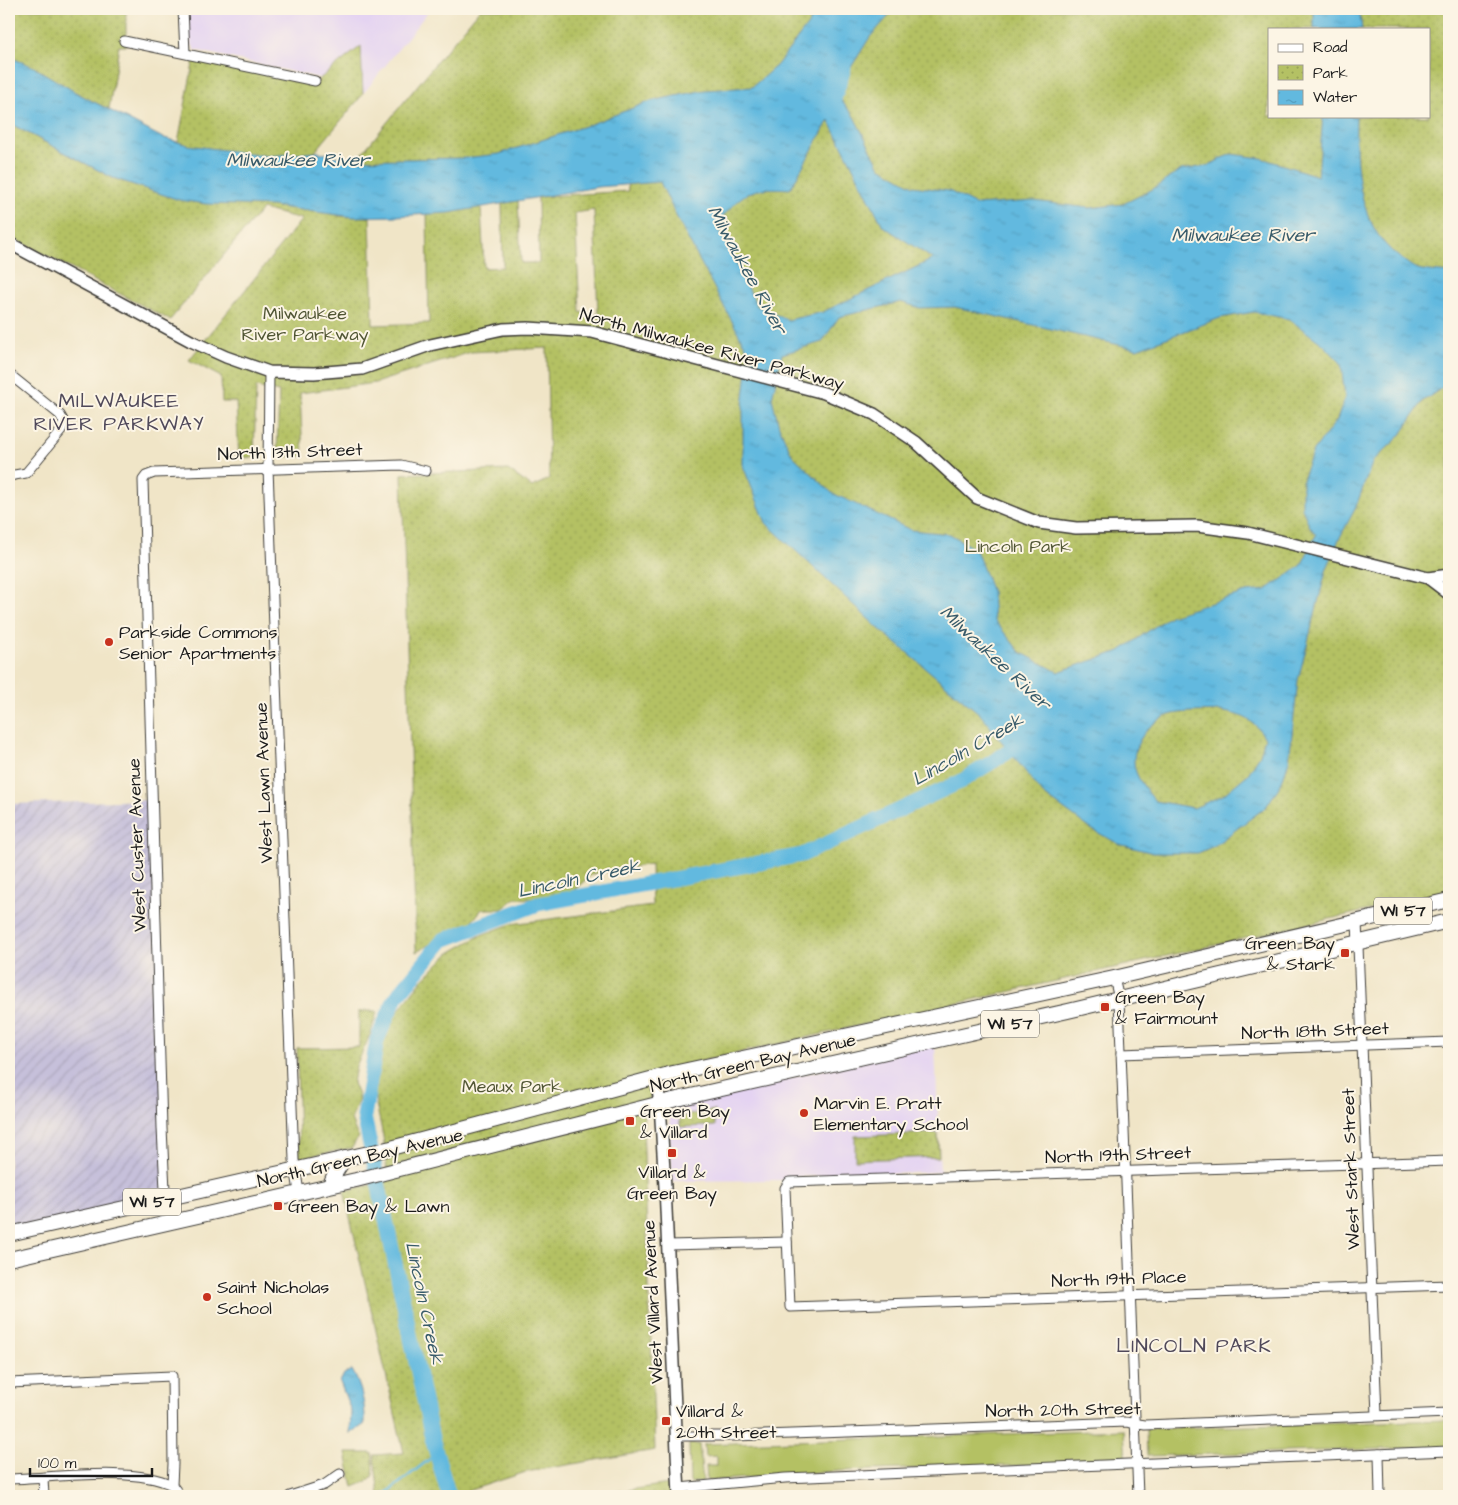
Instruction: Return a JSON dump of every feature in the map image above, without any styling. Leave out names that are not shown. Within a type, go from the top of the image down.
[{"type":"main road","name":"North Green Bay Avenue","points":[[9,1234],[294,1168],[391,1148],[656,1078],[1114,978],[1449,900]]},
{"type":"main road","name":"North Green Bay Avenue","points":[[9,1259],[356,1180],[660,1103],[1119,999],[1449,921]]},
{"type":"main road","points":[[330,1185],[334,1174],[348,1158]]},
{"type":"street","points":[[183,9],[185,53]]},
{"type":"street","points":[[124,42],[316,80]]},
{"type":"street","name":"North Milwaukee River Parkway","points":[[9,244],[191,340],[226,357],[269,372],[314,373],[362,369],[462,336],[528,328],[592,332],[824,393],[874,414],[916,442],[977,498],[1039,523],[1076,528],[1196,526],[1248,533],[1428,578],[1449,575]]},
{"type":"street","name":"West Lawn Avenue","points":[[269,372],[268,468],[294,1168],[299,1192]]},
{"type":"street","points":[[9,374],[60,415],[64,422],[61,431],[26,474],[9,476]]},
{"type":"street","name":"North 13th Street","points":[[154,473],[401,465],[426,471]]},
{"type":"street","name":"West Custer Avenue","points":[[154,473],[146,476],[142,486],[160,1100],[166,1199],[172,1221]]},
{"type":"street","name":"North Milwaukee River Parkway","points":[[1428,578],[1449,594]]},
{"type":"street","name":"West Stark Street","points":[[1358,921],[1377,1415]]},
{"type":"street","points":[[1114,978],[1119,999],[1138,1496]]},
{"type":"street","name":"North 18th Street","points":[[1121,1054],[1449,1042]]},
{"type":"street","name":"West Villard Avenue","points":[[656,1078],[660,1103],[668,1245],[679,1492]]},
{"type":"street","name":"North 19th Street","points":[[787,1242],[785,1188],[788,1182],[1449,1161]]},
{"type":"street","points":[[668,1245],[787,1242]]},
{"type":"street","name":"North 19th Place","points":[[787,1242],[790,1307],[1449,1284]]},
{"type":"street","points":[[9,1383],[172,1376],[174,1464],[172,1485]]},
{"type":"street","name":"North 20th Street","points":[[676,1436],[735,1436],[1449,1413]]},
{"type":"street","points":[[679,1492],[785,1478],[1449,1451]]},
{"type":"street","points":[[1378,1454],[1380,1496]]},
{"type":"street","points":[[9,1479],[128,1474],[159,1478],[172,1485],[180,1496]]},
{"type":"street","points":[[290,1496],[324,1485],[340,1474]]},
{"type":"street","points":[[44,1478],[44,1496]]},
{"type":"shaded area","points":[[188,9],[430,9],[363,94],[361,46],[320,78],[195,50],[189,38]]},
{"type":"shaded area","points":[[152,800],[166,1199],[9,1235],[9,804]]},
{"type":"shaded area","name":"Marvin E. Pratt Elementary School","points":[[935,1044],[940,1172],[790,1177],[783,1180],[673,1181],[669,1133],[670,1115],[673,1105]]},
{"type":"green space","points":[[9,9],[126,9],[126,46],[119,46],[109,109],[9,57]]},
{"type":"green space","name":"Lincoln Park","points":[[480,9],[1449,9],[1449,892],[658,1071],[643,1124],[655,1450],[526,1472],[452,1496],[379,1496],[374,1455],[404,1453],[344,1191],[388,1181],[383,1136],[374,1094],[375,1062],[389,1023],[422,980],[448,954],[481,935],[511,924],[652,906],[651,864],[592,874],[571,893],[532,899],[516,898],[502,909],[482,909],[470,924],[416,952],[402,474],[508,470],[532,487],[549,479],[547,348],[471,352],[375,383],[300,393],[303,456],[277,456],[279,392],[256,387],[254,457],[239,458],[236,402],[222,402],[221,377],[189,360],[302,219],[262,209],[170,320],[9,236],[9,123],[113,178],[144,188],[178,142],[194,59],[313,84],[361,46],[363,94],[309,159],[338,216],[370,217],[373,325],[429,323],[427,214],[481,207],[484,268],[503,267],[502,203],[518,200],[521,263],[539,263],[538,197],[628,191],[627,182],[349,169]],"holes":[[[594,210],[598,315],[580,312],[575,213]]]},
{"type":"green space","points":[[359,1011],[377,1011],[371,1033],[356,1066],[353,1083],[359,1098],[351,1120],[358,1137],[352,1148],[299,1158],[297,1048],[359,1047]]},
{"type":"green space","points":[[714,1110],[715,1126],[680,1127],[680,1117]]},
{"type":"green space","points":[[938,1133],[939,1157],[855,1160],[855,1136]]},
{"type":"green space","points":[[1449,1420],[1449,1447],[1147,1456],[1146,1429]]},
{"type":"green space","points":[[1124,1430],[1126,1462],[839,1471],[707,1481],[706,1466],[717,1466],[717,1456],[705,1457],[704,1444]]},
{"type":"green space","points":[[689,1444],[699,1444],[703,1481],[690,1483]]},
{"type":"green space","points":[[346,1453],[372,1453],[373,1476],[353,1487]]},
{"type":"green space","points":[[669,1484],[670,1496],[586,1496]]},
{"type":"water","name":"Milwaukee River","points":[[820,9],[895,9],[870,37],[835,93],[853,115],[880,167],[913,186],[949,191],[976,205],[1034,201],[1090,208],[1123,204],[1153,189],[1181,170],[1207,166],[1231,154],[1261,158],[1318,176],[1323,118],[1356,118],[1356,154],[1361,193],[1374,229],[1385,244],[1413,267],[1449,273],[1449,383],[1423,401],[1400,436],[1373,461],[1355,509],[1339,539],[1326,571],[1298,680],[1289,761],[1281,784],[1266,807],[1214,846],[1198,853],[1153,853],[1119,844],[1091,829],[1043,794],[980,714],[877,627],[766,523],[743,466],[743,406],[749,353],[680,224],[660,182],[597,187],[449,213],[395,216],[353,217],[272,206],[206,204],[179,200],[113,178],[9,123],[9,57],[32,66],[77,93],[161,137],[188,145],[267,156],[319,152],[348,160],[464,158],[499,154],[591,124],[651,101],[705,90],[752,87],[777,65]],"holes":[[[829,120],[883,226],[933,259],[823,312],[788,320],[757,306],[717,224],[733,205],[748,194],[765,189],[790,189]],[[901,302],[920,308],[955,307],[1137,349],[1220,318],[1254,312],[1289,319],[1324,345],[1341,363],[1345,397],[1337,420],[1313,451],[1302,480],[1302,508],[1309,525],[1316,535],[1301,566],[1266,590],[1246,592],[1170,616],[1120,651],[1058,672],[1020,652],[994,620],[992,592],[976,550],[950,534],[911,530],[832,493],[792,455],[779,426],[772,398],[782,354],[822,342],[839,317]],[[1220,711],[1246,718],[1256,726],[1265,738],[1260,755],[1248,774],[1223,795],[1194,808],[1155,801],[1140,780],[1134,763],[1135,754],[1142,736],[1156,722],[1173,714]]]},
{"type":"water","points":[[1314,9],[1359,9],[1362,28],[1314,28]]},
{"type":"water","points":[[352,1370],[362,1396],[365,1424],[350,1434],[351,1411],[340,1382],[344,1374]]},
{"type":"waterway","name":"Milwaukee River","points":[[830,112],[844,68]]},
{"type":"waterway","name":"Lincoln Creek","points":[[449,1496],[432,1438],[364,1116],[377,1040],[395,999],[443,940],[538,904],[802,855],[960,782],[1027,740]]},
{"type":"waterway","points":[[383,1496],[436,1454]]},
{"type":"place","name":"Parkside Commons Senior Apartments","points":[[109,642]]},
{"type":"place","name":"Green Bay & Stark","points":[[1345,953]]},
{"type":"place","name":"Green Bay & Fairmount","points":[[1105,1007]]},
{"type":"place","name":"Marvin E. Pratt Elementary School","points":[[804,1113]]},
{"type":"place","name":"Green Bay & Villard","points":[[630,1121]]},
{"type":"place","name":"Villard & Green Bay","points":[[672,1153]]},
{"type":"place","name":"Green Bay & Lawn","points":[[278,1206]]},
{"type":"place","name":"Saint Nicholas School","points":[[207,1297]]},
{"type":"place","name":"Villard & 20th Street","points":[[666,1421]]},
{"type":"district","name":"MILWAUKEE RIVER PARKWAY","points":[[119,412]]},
{"type":"district","name":"LINCOLN PARK","points":[[1194,1346]]},
{"type":"park label","name":"Milwaukee River Parkway","points":[[305,323]]},
{"type":"park label","name":"Meaux Park","points":[[512,1086]]}]
